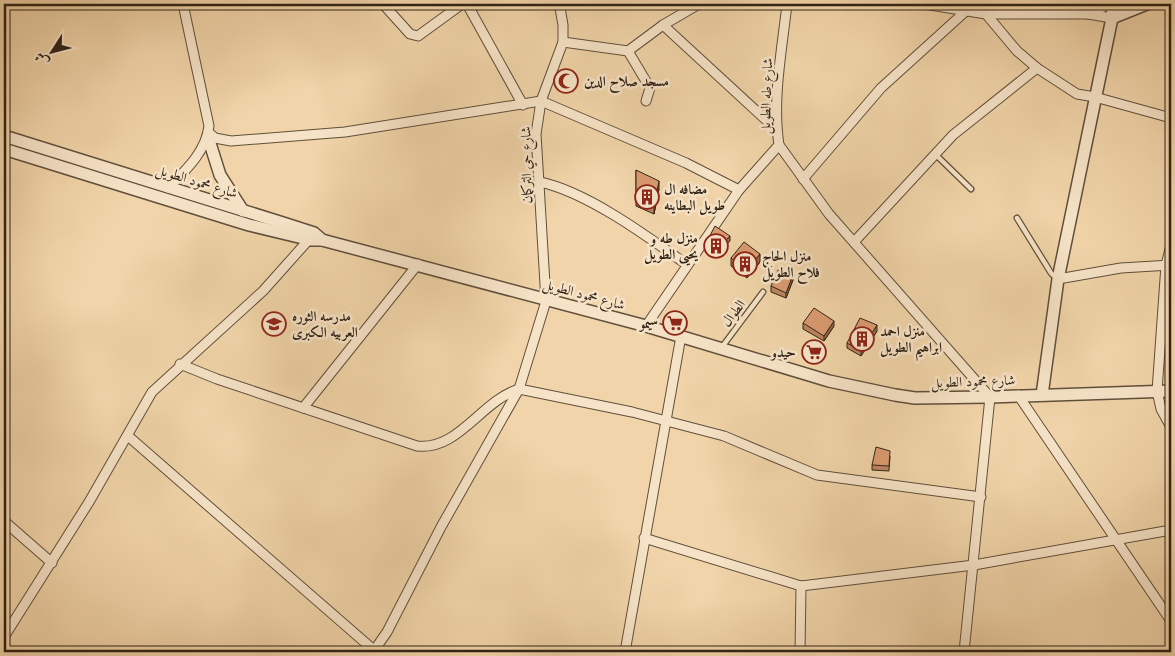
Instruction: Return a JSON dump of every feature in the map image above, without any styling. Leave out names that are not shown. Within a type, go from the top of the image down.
[{"type":"street","points":[[183,4],[208,115],[208,134],[220,175],[243,210]]},
{"type":"street","points":[[383,4],[410,34],[418,36],[462,4]]},
{"type":"street","points":[[467,4],[523,105]]},
{"type":"street","points":[[563,42],[628,51],[663,26],[699,4]]},
{"type":"street","name":"شارع طه الطويل","points":[[646,326],[686,264],[739,190],[779,145],[776,130],[781,52],[787,4]]},
{"type":"street","points":[[924,4],[986,14],[1088,14],[1112,18],[1146,4]]},
{"type":"street","points":[[1042,395],[1058,279],[1112,18],[1111,4],[1088,14]]},
{"type":"street","name":"شارع حي التركمان","points":[[374,652],[387,632],[441,527],[519,389],[546,301],[536,134],[541,101],[563,42],[560,5]]},
{"type":"street","points":[[804,179],[881,88],[967,10]]},
{"type":"street","points":[[986,14],[1007,41],[1037,68],[1077,94],[1095,97],[1171,118]]},
{"type":"street","points":[[663,26],[776,130]]},
{"type":"street","points":[[628,51],[650,88],[646,101]]},
{"type":"street","points":[[854,242],[935,154],[964,126],[1037,68]]},
{"type":"street","points":[[208,134],[215,138],[231,141],[345,132],[541,101],[686,163],[739,190]]},
{"type":"street","points":[[155,195],[168,188],[201,150],[208,134]]},
{"type":"street","name":"شارع محمود الطويل","points":[[4,136],[243,210],[316,237],[546,301],[646,326],[829,381],[895,396],[915,398],[990,397],[1171,391]]},
{"type":"street","points":[[779,145],[829,214],[990,397],[964,652]]},
{"type":"street","points":[[4,149],[249,225],[316,237]]},
{"type":"street","points":[[540,182],[571,192],[647,236],[686,264]]},
{"type":"street","points":[[4,636],[52,563],[128,436],[142,406],[152,392],[180,364],[263,291],[316,237]]},
{"type":"street","points":[[1171,245],[1156,391],[1171,427]]},
{"type":"street","points":[[303,408],[418,264]]},
{"type":"street","points":[[1058,279],[1121,268],[1169,265]]},
{"type":"street","points":[[625,652],[681,336]]},
{"type":"street","points":[[180,364],[217,379],[405,443],[428,447],[445,442],[498,398],[519,389],[666,421],[724,436],[809,473],[981,497]]},
{"type":"street","points":[[1018,395],[1118,540],[1171,621]]},
{"type":"street","points":[[128,436],[374,652]]},
{"type":"street","points":[[4,521],[52,563]]},
{"type":"street","points":[[644,538],[801,586],[974,566],[1171,530]]},
{"type":"street","points":[[800,652],[801,586]]},
{"type":"lane","points":[[935,154],[971,189]]},
{"type":"lane","points":[[1016,218],[1051,273],[1058,279]]},
{"type":"lane","name":"الطوال","points":[[721,349],[764,292]]},
{"type":"building","name":"مضافه ال طويل البطاينه","points":[[636,170],[659,181],[654,207],[636,198]]},
{"type":"building","name":"منزل طه و يحيى الطويل","points":[[715,226],[730,236],[713,253],[705,245]]},
{"type":"building","points":[[744,242],[760,254],[747,270],[731,258]]},
{"type":"building","points":[[778,270],[793,275],[786,293],[771,286]]},
{"type":"building","points":[[814,308],[834,321],[824,336],[803,323]]},
{"type":"building","name":"منزل احمد ابراهيم الطويل","points":[[860,318],[877,325],[861,351],[847,343]]},
{"type":"building","points":[[876,447],[890,451],[889,466],[872,465]]},
{"type":"place","name":"مسجد صلاح الدين","points":[[566,81]]},
{"type":"place","name":"مضافه ال طويل البطاينه","points":[[647,197]]},
{"type":"place","name":"منزل طه و يحيى الطويل","points":[[716,246]]},
{"type":"place","name":"منزل الحاج فلاح الطويل","points":[[745,264]]},
{"type":"place","name":"سيمو","points":[[675,323]]},
{"type":"place","name":"مدرسه الثوره العربيه الكبرى","points":[[274,324]]},
{"type":"place","name":"منزل احمد ابراهيم الطويل","points":[[862,339]]},
{"type":"place","name":"حيدو","points":[[814,352]]}]
